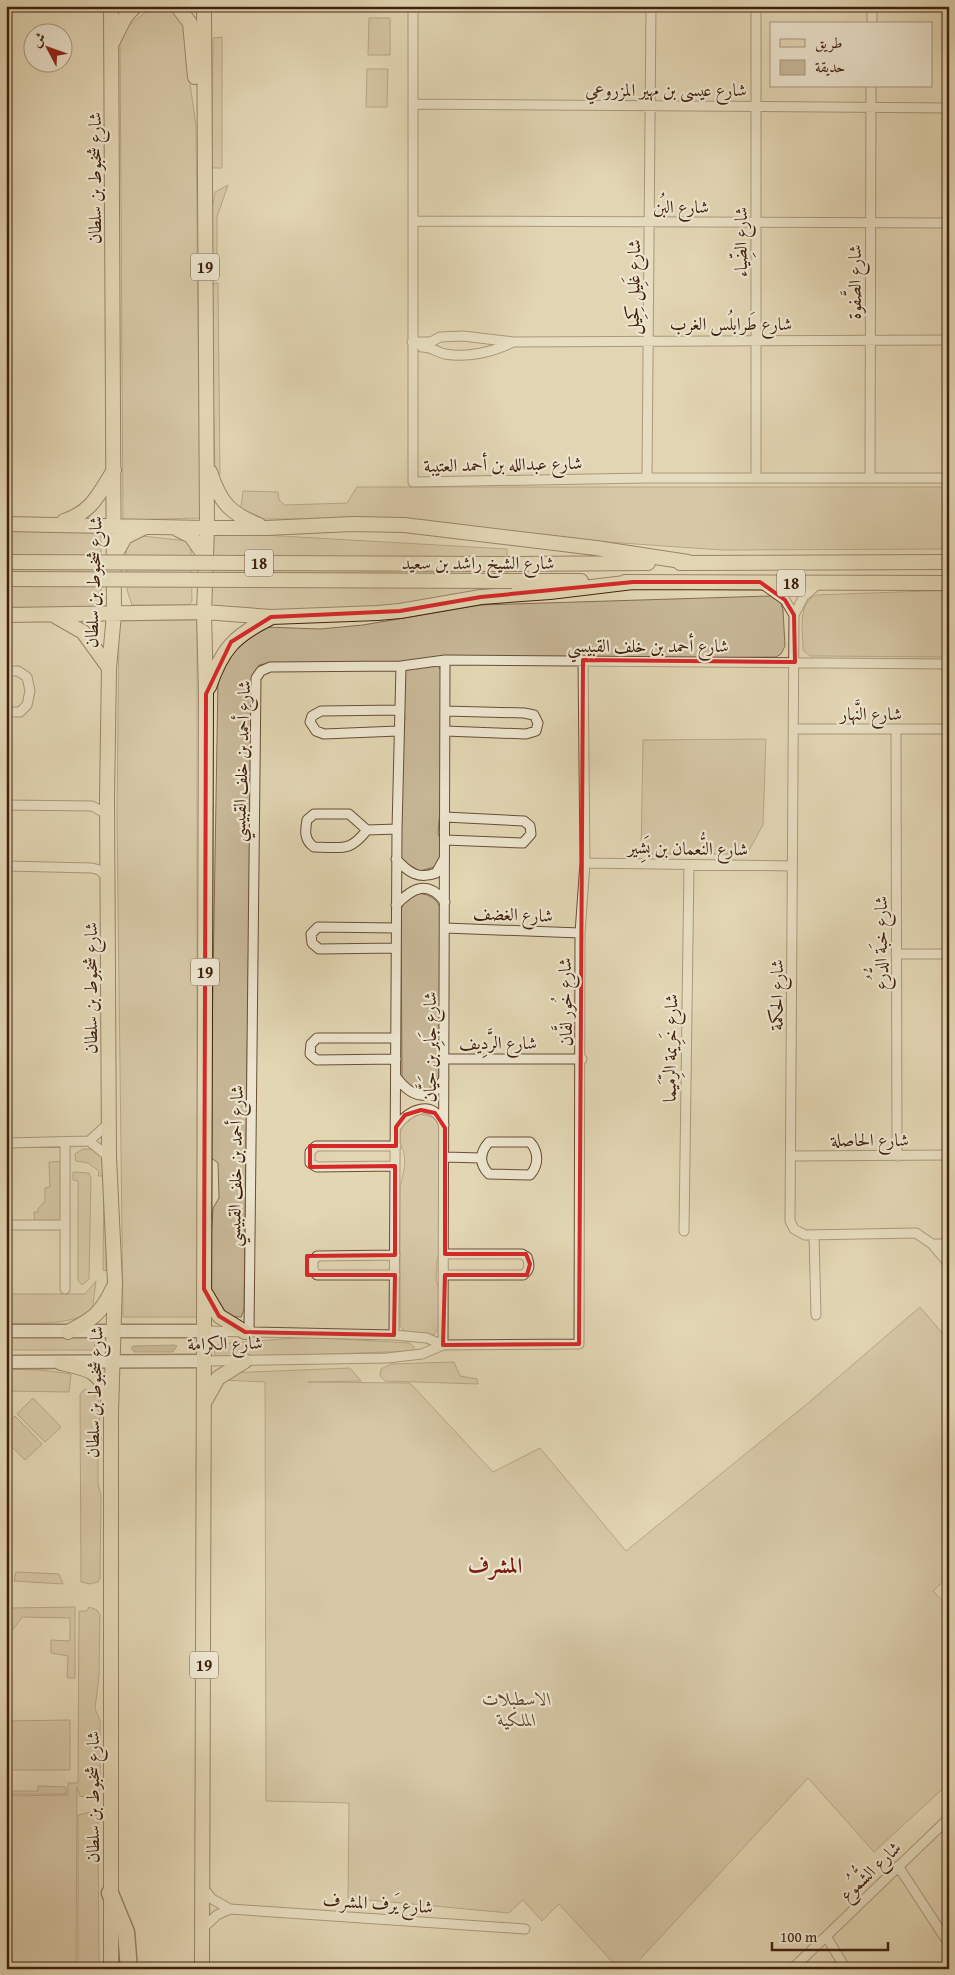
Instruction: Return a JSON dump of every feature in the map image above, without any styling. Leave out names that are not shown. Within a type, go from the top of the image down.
[{"type":"highway","points":[[110,1893],[126,1932],[129,1969]]},
{"type":"main road","name":"شارع شخبوط بن سلطان","points":[[111,6],[113,43],[114,614],[109,668],[107,796],[109,1157],[115,1283],[111,1413],[111,1969]]},
{"type":"main road","points":[[113,43],[125,17],[136,6]]},
{"type":"main road","points":[[177,6],[190,23],[196,82],[203,109]]},
{"type":"main road","points":[[193,6],[195,39],[204,69]]},
{"type":"main road","name":"19","points":[[202,1969],[206,694],[204,612],[207,528],[203,109],[204,6]]},
{"type":"main road","points":[[206,459],[216,488],[227,507],[240,517],[266,528]]},
{"type":"main road","points":[[54,524],[78,516],[88,509],[114,470]]},
{"type":"main road","points":[[6,524],[114,524],[207,528],[266,528],[353,524],[404,525],[596,548],[688,562]]},
{"type":"main road","points":[[114,559],[125,537],[148,526]]},
{"type":"main road","points":[[172,526],[191,536],[206,558]]},
{"type":"main road","name":"شارع الشيخ راشد بن سعيد","points":[[6,562],[512,564],[949,562]]},
{"type":"main road","name":"شارع الشيخ راشد بن سعيد","points":[[6,579],[949,583]]},
{"type":"main road","points":[[6,615],[204,612],[271,617],[400,611],[481,597],[550,592],[633,582]]},
{"type":"main road","points":[[114,585],[125,607],[140,613]]},
{"type":"main road","points":[[179,612],[194,606],[205,587]]},
{"type":"main road","points":[[52,614],[83,632],[109,668]]},
{"type":"main road","points":[[206,694],[217,666],[231,642],[271,617]]},
{"type":"main road","points":[[68,1332],[97,1315],[105,1306],[115,1283]]},
{"type":"main road","points":[[204,1289],[219,1316],[247,1332]]},
{"type":"main road","name":"شارع الكرامة","points":[[6,1331],[204,1331]]},
{"type":"main road","name":"شارع الكرامة","points":[[6,1362],[204,1361]]},
{"type":"main road","points":[[204,1404],[218,1378],[245,1361]]},
{"type":"main road","points":[[60,1362],[89,1370],[97,1376],[104,1385],[111,1413]]},
{"type":"street","name":"شارع عبدالله بن أحمد العتيبة","points":[[413,6],[413,482],[647,478],[949,478]]},
{"type":"street","name":"شارع غَلِيل كِحِيل","points":[[647,478],[651,6]]},
{"type":"street","name":"شارع الضِّياء","points":[[756,6],[756,478]]},
{"type":"street","points":[[872,6],[872,22]]},
{"type":"street","name":"شارع الصَّفوة","points":[[870,478],[871,88]]},
{"type":"street","name":"شارع عيسى بن مهير المزروعي","points":[[413,104],[949,108]]},
{"type":"street","name":"شارع البُن","points":[[413,221],[949,223]]},
{"type":"street","name":"شارع طَرابلُس الغرب","points":[[412,344],[431,342],[444,336],[463,336],[513,342],[949,340]]},
{"type":"street","name":"شارع طَرابلُس الغرب","points":[[412,344],[428,347],[442,353],[465,355],[500,348],[513,342]]},
{"type":"street","points":[[760,582],[785,600],[794,616]]},
{"type":"street","points":[[794,616],[804,596],[819,583]]},
{"type":"street","name":"شارع الحكمة","points":[[794,616],[792,1156],[790,1221],[794,1230],[799,1233],[814,1235],[916,1233],[932,1244],[949,1264]]},
{"type":"street","name":"شارع أحمد بن خلف القبيسي","points":[[247,1332],[256,678],[261,671],[270,667],[401,666],[445,660],[949,664]]},
{"type":"street","name":"شارع جَابِر بن حَيَّان","points":[[443,1345],[445,1274],[445,660]]},
{"type":"street","name":"شارع خُور لفَّان","points":[[579,1344],[582,1059],[580,933],[584,863],[583,660]]},
{"type":"street","name":"شارع جَابِر بن حَيَّان","points":[[394,1336],[396,859],[401,666]]},
{"type":"street","points":[[6,671],[18,671],[27,677],[30,691],[27,705],[20,712],[6,712]]},
{"type":"street","points":[[398,731],[324,734],[316,731],[310,722],[312,716],[321,711],[400,710]]},
{"type":"street","points":[[445,711],[524,713],[534,715],[538,722],[536,730],[526,734],[445,731]]},
{"type":"street","name":"شارع النَّهار","points":[[794,728],[949,729]]},
{"type":"street","name":"شارع خبَة الدُّرُع","points":[[896,730],[897,1156]]},
{"type":"street","points":[[92,806],[107,796]]},
{"type":"street","points":[[6,806],[92,806],[107,814]]},
{"type":"street","points":[[367,830],[357,843],[349,847],[314,847],[306,839],[305,830],[307,820],[314,814],[349,814],[367,830],[397,829]]},
{"type":"street","points":[[445,817],[524,821],[530,826],[531,834],[524,843],[445,840]]},
{"type":"street","points":[[396,859],[406,870],[421,876],[438,871],[445,857]]},
{"type":"street","name":"شارع النُّعمان بن بَشِير","points":[[584,863],[792,866]]},
{"type":"street","name":"شارع خَرِيمة الرِّمَيما","points":[[684,1231],[689,865]]},
{"type":"street","points":[[6,866],[92,868],[99,870],[108,878]]},
{"type":"street","points":[[396,905],[406,894],[423,888],[432,889],[445,902]]},
{"type":"street","points":[[396,928],[318,927],[312,934],[312,943],[319,950],[396,948]]},
{"type":"street","name":"شارع الغضف","points":[[445,928],[580,933]]},
{"type":"street","points":[[896,954],[949,954]]},
{"type":"street","name":"شارع جَابِر بن حَيَّان","points":[[396,1038],[317,1038],[311,1044],[310,1054],[318,1060],[396,1059]]},
{"type":"street","name":"شارع الرَّدِيف","points":[[445,1058],[582,1059]]},
{"type":"street","points":[[396,1077],[409,1093],[417,1096],[432,1093],[440,1087],[444,1077]]},
{"type":"street","points":[[396,1127],[408,1113],[421,1110],[435,1113],[441,1117],[445,1128]]},
{"type":"street","points":[[6,1143],[88,1141],[109,1123]]},
{"type":"street","points":[[88,1141],[109,1157]]},
{"type":"street","points":[[64,1142],[65,1289]]},
{"type":"street","points":[[489,1142],[530,1142],[536,1148],[537,1159],[535,1169],[530,1175],[489,1174],[483,1168],[481,1158],[483,1148],[489,1142]]},
{"type":"street","points":[[395,1166],[317,1167],[310,1162],[310,1157],[312,1148],[316,1146],[396,1146]]},
{"type":"street","name":"شارع الحاصلة","points":[[792,1156],[949,1155]]},
{"type":"street","points":[[445,1157],[481,1158]]},
{"type":"street","points":[[6,1225],[65,1225]]},
{"type":"street","points":[[814,1235],[816,1315]]},
{"type":"street","name":"شارع الحكمة","points":[[932,1244],[949,1244]]},
{"type":"street","points":[[445,1254],[522,1254],[527,1257],[530,1264],[528,1271],[523,1275],[445,1274]]},
{"type":"street","points":[[395,1255],[317,1256],[313,1260],[313,1270],[317,1275],[395,1275]]},
{"type":"street","name":"شارع الكرامة","points":[[204,1331],[394,1336],[427,1338],[443,1345]]},
{"type":"street","name":"شارع الكرامة","points":[[204,1361],[387,1358],[422,1354],[443,1345],[579,1344]]},
{"type":"street","name":"شارع الشُّمُوع","points":[[792,1969],[949,1818]]},
{"type":"street","points":[[898,1866],[949,1944]]},
{"type":"street","points":[[203,1888],[217,1903],[230,1909]]},
{"type":"street","points":[[202,1929],[217,1915],[230,1909]]},
{"type":"street","name":"شارع يَرف المشرف","points":[[230,1909],[525,1929]]},
{"type":"street","points":[[826,1936],[846,1969]]},
{"type":"highlighted area","points":[[633,582],[760,582],[785,600],[794,615],[795,662],[583,660],[579,1344],[443,1345],[445,1275],[527,1275],[530,1264],[526,1254],[445,1254],[445,1128],[435,1113],[421,1110],[405,1115],[396,1127],[396,1146],[310,1146],[310,1167],[395,1166],[395,1255],[307,1256],[307,1275],[395,1275],[394,1335],[245,1332],[219,1316],[204,1289],[206,694],[231,642],[271,617],[400,611],[481,597]]},
{"type":"green space","points":[[151,8],[163,8],[172,11],[185,26],[188,69],[196,126],[200,518],[123,520],[120,42],[127,27]]},
{"type":"green space","points":[[369,18],[390,18],[390,55],[368,55]]},
{"type":"green space","points":[[222,37],[222,168],[212,168],[213,38]]},
{"type":"green space","points":[[367,69],[388,69],[387,107],[366,107]]},
{"type":"green space","points":[[228,185],[217,217],[217,265],[211,265],[211,216],[215,192]]},
{"type":"green space","points":[[218,283],[220,474],[215,475],[211,284]]},
{"type":"green space","points":[[357,487],[949,487],[949,549],[722,550],[506,535],[363,519],[255,519],[244,513],[241,507],[243,491],[278,492],[279,500],[285,505],[347,503]]},
{"type":"green space","points":[[6,531],[101,532],[101,609],[6,607]]},
{"type":"green space","points":[[211,532],[507,549],[508,590],[363,609],[211,610]]},
{"type":"green space","points":[[133,535],[189,541],[191,546],[192,601],[189,605],[132,605],[127,590],[126,547]]},
{"type":"green space","points":[[949,591],[949,657],[810,656],[803,650],[802,619],[806,604],[816,595]]},
{"type":"green space","points":[[770,596],[781,603],[783,610],[785,646],[781,654],[776,657],[269,663],[259,665],[252,677],[244,1310],[241,1317],[230,1316],[220,1311],[212,1297],[210,1273],[213,1208],[219,1198],[218,1163],[210,1157],[218,681],[232,646],[264,627],[320,629],[363,625],[480,605]]},
{"type":"green space","points":[[197,620],[197,1317],[123,1317],[117,816],[119,621]]},
{"type":"green space","points":[[437,665],[442,672],[441,798],[438,833],[442,845],[441,856],[434,867],[420,871],[404,862],[401,857],[401,732],[405,722],[402,684],[404,669]]},
{"type":"green space","points":[[766,739],[763,825],[747,854],[641,854],[643,740]]},
{"type":"green space","points":[[418,893],[433,898],[441,910],[439,1077],[429,1089],[420,1090],[407,1084],[402,1077],[401,909],[405,901]]},
{"type":"green space","points":[[421,1114],[435,1118],[441,1130],[440,1250],[437,1261],[436,1280],[439,1290],[440,1327],[433,1335],[407,1333],[400,1326],[400,1186],[405,1162],[400,1134],[406,1121]]},
{"type":"green space","points":[[83,1149],[98,1150],[107,1163],[106,1271],[103,1270],[104,1176],[98,1176],[99,1171],[88,1163],[76,1161],[75,1154]]},
{"type":"green space","points":[[64,1161],[61,1220],[35,1223],[34,1212],[38,1212],[38,1209],[45,1201],[45,1188],[50,1187],[49,1162]]},
{"type":"green space","points":[[73,1172],[89,1173],[91,1178],[89,1279],[82,1285],[78,1280],[78,1181],[73,1180]]},
{"type":"green space","points":[[96,1281],[92,1312],[61,1321],[6,1323],[6,1294],[85,1294]]},
{"type":"green space","name":"الاسطبلات الملكية","points":[[920,1307],[949,1341],[949,1576],[933,1591],[949,1608],[949,1783],[874,1852],[808,1778],[631,1969],[619,1969],[559,1904],[542,1921],[523,1900],[509,1913],[348,1898],[349,1803],[266,1801],[265,1382],[221,1380],[227,1373],[350,1368],[361,1381],[308,1382],[410,1383],[493,1472],[540,1448],[626,1551],[807,1404]]},
{"type":"green space","points":[[6,1336],[95,1336],[95,1350],[6,1350]]},
{"type":"green space","points":[[308,1337],[409,1343],[414,1347],[413,1351],[220,1358],[215,1355],[214,1348],[219,1344]]},
{"type":"green space","points":[[454,1362],[460,1376],[477,1379],[478,1384],[385,1381],[380,1376],[381,1369],[391,1364]]},
{"type":"green space","points":[[6,1369],[42,1370],[71,1374],[69,1392],[6,1391]]},
{"type":"green space","points":[[85,1389],[98,1397],[101,1440],[98,1452],[98,1484],[101,1495],[100,1578],[98,1582],[90,1584],[81,1582],[80,1394]]},
{"type":"green space","points":[[33,1398],[61,1427],[45,1442],[17,1414]]},
{"type":"green space","points":[[15,1416],[42,1444],[25,1460],[6,1441],[6,1424]]},
{"type":"green space","points":[[16,1572],[59,1574],[63,1584],[14,1581]]},
{"type":"green space","points":[[75,1607],[75,1678],[67,1678],[68,1656],[51,1653],[51,1640],[70,1641],[70,1618],[22,1617],[6,1639],[6,1620],[10,1608]]},
{"type":"green space","points":[[89,1607],[97,1610],[100,1615],[99,1676],[95,1709],[100,1720],[100,1790],[94,1798],[80,1796],[77,1787],[76,1969],[6,1969],[6,1796],[68,1795],[68,1783],[78,1783],[79,1611],[87,1611]]},
{"type":"green space","points":[[70,1720],[70,1770],[6,1770],[6,1721]]},
{"type":"green space","points":[[38,1786],[66,1787],[66,1794],[6,1794],[6,1791],[38,1791]]},
{"type":"green space","points":[[91,1812],[98,1817],[99,1969],[78,1969],[78,1815]]},
{"type":"shaded area","points":[[133,1346],[177,1346],[173,1352],[134,1352],[131,1348]]},
{"type":"district","name":"المشرف","points":[[495,1565]]}]
